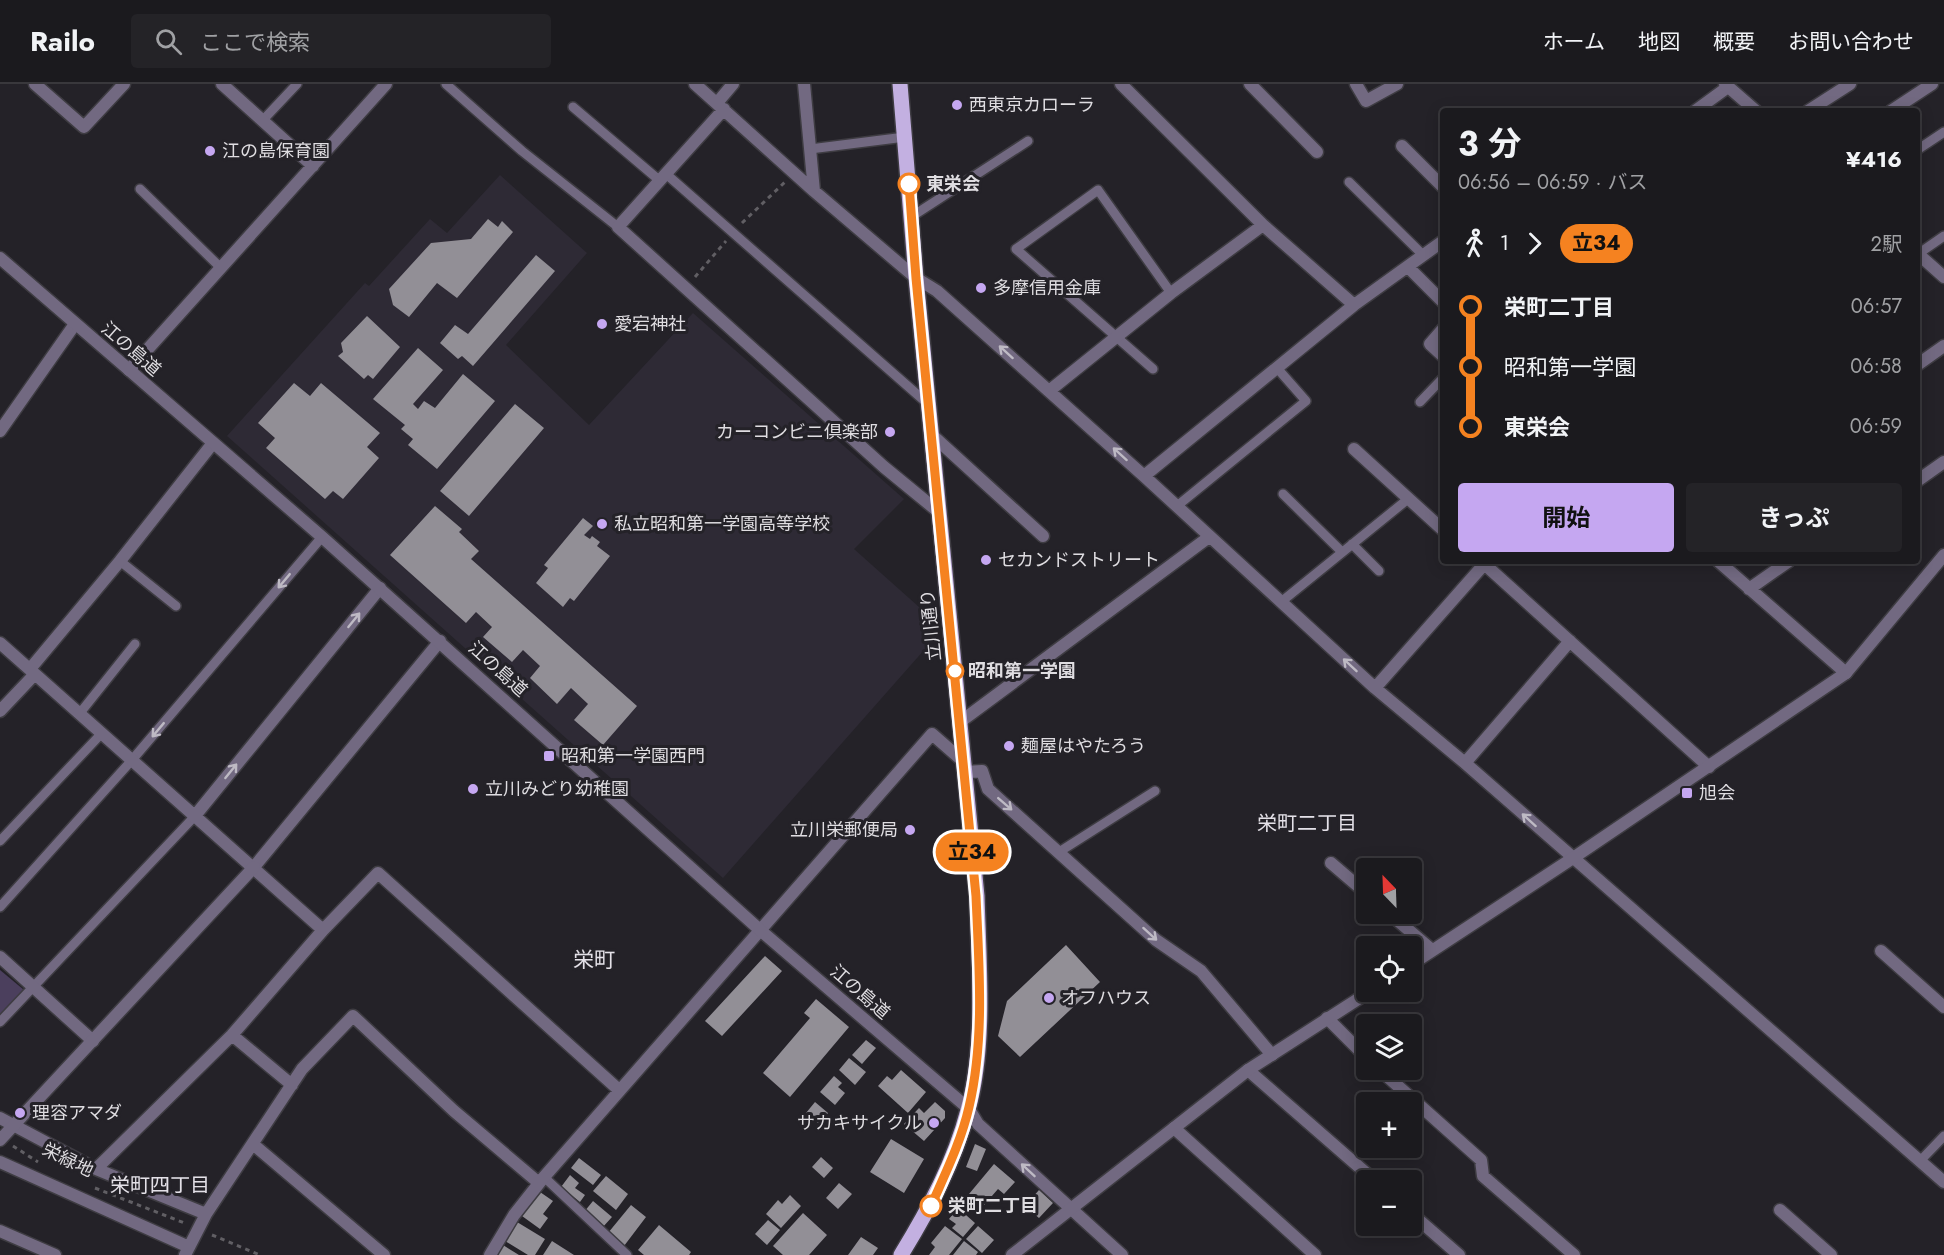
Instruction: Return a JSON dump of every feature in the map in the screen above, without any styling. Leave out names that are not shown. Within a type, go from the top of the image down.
[{"type":"main road","name":"立川通り","points":[[900,84],[916,278],[976,896],[979,970],[976,1067],[969,1109],[955,1152],[931,1206],[901,1255]]},
{"type":"street","points":[[35,84],[84,128],[124,84]]},
{"type":"street","points":[[222,84],[313,166]]},
{"type":"street","points":[[129,370],[386,84]]},
{"type":"street","points":[[695,84],[814,191],[916,278],[938,291],[1375,688],[1465,763],[1944,1182]]},
{"type":"street","points":[[733,84],[720,106],[618,227],[884,467],[940,513]]},
{"type":"street","points":[[804,84],[814,191]]},
{"type":"street","points":[[1121,84],[1263,225],[1354,305]]},
{"type":"street","points":[[1250,84],[1317,152]]},
{"type":"street","points":[[1356,84],[1366,101],[1397,84]]},
{"type":"street","points":[[1813,108],[1850,84]]},
{"type":"street","points":[[1896,108],[1932,84]]},
{"type":"street","points":[[1699,108],[1727,85],[1753,108]]},
{"type":"street","points":[[1402,146],[1440,184]]},
{"type":"street","points":[[1049,391],[1115,336],[1263,225]]},
{"type":"street","points":[[1144,476],[1354,305],[1440,243]]},
{"type":"street","points":[[1920,257],[1944,277]]},
{"type":"street","name":"江の島道","points":[[0,258],[440,641],[760,930],[969,1109],[978,1124],[1122,1255]]},
{"type":"street","points":[[1408,267],[1440,299]]},
{"type":"street","points":[[0,431],[75,324]]},
{"type":"street","points":[[1440,332],[1430,344],[1440,353]]},
{"type":"street","points":[[1920,363],[1944,346]]},
{"type":"street","points":[[932,435],[1043,536]]},
{"type":"street","points":[[0,711],[213,443]]},
{"type":"street","points":[[1354,449],[1440,527]]},
{"type":"street","points":[[1920,479],[1944,462]]},
{"type":"street","points":[[960,722],[1209,537]]},
{"type":"street","points":[[1422,957],[1846,673],[1944,555]]},
{"type":"street","points":[[1375,688],[1482,564]]},
{"type":"street","points":[[1486,564],[1709,766]]},
{"type":"street","points":[[1721,564],[1846,673]]},
{"type":"street","points":[[1749,589],[1785,564]]},
{"type":"street","points":[[194,817],[380,588]]},
{"type":"street","points":[[1,1139],[254,867],[440,641]]},
{"type":"street","points":[[1465,763],[1570,641]]},
{"type":"street","points":[[0,643],[323,930]]},
{"type":"street","points":[[490,1255],[514,1215],[541,1180],[932,734],[964,767],[982,771],[988,789],[1156,940],[1201,971],[1272,1055]]},
{"type":"street","points":[[1331,862],[1356,884]]},
{"type":"street","points":[[96,1169],[232,1035],[323,930],[378,873],[619,1090]]},
{"type":"street","points":[[1402,924],[1432,950]]},
{"type":"street","points":[[1881,951],[1944,1007]]},
{"type":"street","points":[[0,957],[93,1041]]},
{"type":"street","points":[[1012,1255],[1248,1070],[1356,1000]]},
{"type":"street","points":[[0,1162],[187,1251],[206,1214],[254,1145],[302,1069],[353,1016],[454,1111],[541,1180]]},
{"type":"street","points":[[1327,1018],[1356,1047]]},
{"type":"street","points":[[232,1035],[292,1084]]},
{"type":"street","points":[[1248,1070],[1363,1170]]},
{"type":"street","points":[[1391,1080],[1480,1160],[1483,1176],[1574,1255]]},
{"type":"street","points":[[0,1118],[96,1169],[206,1214]]},
{"type":"street","points":[[1174,1128],[1315,1255]]},
{"type":"street","points":[[254,1145],[384,1255]]},
{"type":"street","points":[[1780,1210],[1831,1255]]},
{"type":"street","points":[[1422,1223],[1459,1255]]},
{"type":"street","points":[[0,1231],[55,1255]]},
{"type":"lane","points":[[262,120],[297,84]]},
{"type":"lane","points":[[446,84],[522,150],[618,227]]},
{"type":"lane","points":[[573,107],[662,176],[929,404]]},
{"type":"lane","points":[[1920,148],[1944,132]]},
{"type":"lane","points":[[810,149],[904,137]]},
{"type":"lane","points":[[911,217],[1028,141]]},
{"type":"lane","points":[[1349,182],[1423,255]]},
{"type":"lane","points":[[140,189],[221,268]]},
{"type":"lane","points":[[1153,369],[1016,249],[1098,190],[1171,293]]},
{"type":"lane","points":[[1920,252],[1944,236]]},
{"type":"lane","points":[[1177,506],[1306,401],[1277,368]]},
{"type":"lane","points":[[1420,402],[1440,381]]},
{"type":"lane","points":[[1282,494],[1342,552]]},
{"type":"lane","points":[[1281,602],[1408,499]]},
{"type":"lane","points":[[0,907],[132,760],[322,537]]},
{"type":"lane","points":[[1352,544],[1378,571]]},
{"type":"lane","points":[[120,561],[176,606]]},
{"type":"lane","points":[[80,713],[135,644]]},
{"type":"lane","points":[[0,841],[102,733]]},
{"type":"lane","points":[[1059,852],[1155,791]]},
{"type":"lane","points":[[0,1022],[194,817]]},
{"type":"lane","points":[[1920,1161],[1944,1136]]},
{"type":"lane","points":[[541,1180],[627,1255]]},
{"type":"path","name":"栄緑地","points":[[1,1139],[46,1167]]},
{"type":"path","name":"栄緑地","points":[[91,1187],[260,1255]]},
{"type":"shaded area","name":"私立昭和第一学園高等学校","points":[[500,175],[587,253],[506,345],[589,425],[693,313],[904,499],[854,549],[928,615],[925,649],[723,878],[227,436],[365,283],[369,286],[430,219],[447,233]]},
{"type":"shaded area","points":[[0,970],[24,990],[0,1014]]},
{"type":"building","points":[[488,219],[498,227],[502,221],[513,232],[457,298],[437,283],[409,317],[393,305],[389,289],[431,243],[471,239]]},
{"type":"building","points":[[536,255],[555,271],[473,366],[462,356],[458,359],[440,343],[455,325],[468,334]]},
{"type":"building","points":[[367,316],[400,347],[373,379],[368,375],[364,379],[338,356],[343,352],[341,343]]},
{"type":"building","points":[[418,348],[443,370],[413,404],[418,409],[424,401],[435,408],[463,374],[495,401],[437,469],[408,445],[413,439],[401,429],[405,425],[373,399]]},
{"type":"building","points":[[294,383],[310,396],[321,383],[380,433],[367,447],[379,458],[343,499],[333,491],[325,499],[266,448],[275,438],[258,423]]},
{"type":"building","points":[[515,404],[544,428],[469,516],[440,491]]},
{"type":"building","points":[[435,506],[462,529],[459,532],[479,551],[471,559],[637,706],[603,745],[574,720],[588,704],[571,688],[557,704],[530,678],[540,666],[523,650],[512,662],[483,637],[492,627],[476,612],[466,623],[390,555]]},
{"type":"building","points":[[583,518],[593,526],[584,535],[590,539],[592,536],[600,542],[597,546],[610,556],[574,601],[570,598],[563,607],[536,583],[548,568],[544,565]]},
{"type":"building","points":[[1066,945],[1100,982],[1020,1057],[998,1036],[1007,1001]]},
{"type":"building","points":[[765,956],[782,971],[722,1036],[705,1021]]},
{"type":"building","points":[[816,999],[849,1027],[790,1097],[763,1073],[810,1018],[804,1013]]},
{"type":"building","points":[[866,1040],[876,1048],[862,1064],[852,1055]]},
{"type":"building","points":[[849,1058],[866,1072],[855,1085],[839,1070]]},
{"type":"building","points":[[901,1070],[926,1092],[908,1113],[878,1086],[887,1076],[892,1080]]},
{"type":"building","points":[[834,1076],[842,1083],[838,1087],[845,1093],[835,1105],[820,1092]]},
{"type":"building","points":[[815,1102],[828,1113],[819,1124],[806,1113]]},
{"type":"building","points":[[935,1102],[945,1111],[945,1118],[924,1141],[904,1124],[919,1108],[924,1113]]},
{"type":"building","points":[[891,1139],[924,1159],[904,1193],[870,1172]]},
{"type":"building","points":[[975,1144],[986,1149],[977,1171],[966,1167]]},
{"type":"building","points":[[821,1157],[833,1168],[824,1178],[812,1167]]},
{"type":"building","points":[[579,1158],[601,1175],[593,1185],[571,1168]]},
{"type":"building","points":[[994,1164],[1015,1182],[1004,1194],[998,1189],[978,1212],[964,1200]]},
{"type":"building","points":[[570,1175],[579,1183],[575,1188],[585,1195],[580,1202],[561,1187]]},
{"type":"building","points":[[606,1176],[628,1194],[616,1210],[593,1191]]},
{"type":"building","points":[[839,1183],[852,1194],[838,1209],[826,1198]]},
{"type":"building","points":[[1039,1190],[1053,1203],[1039,1218],[1025,1206]]},
{"type":"building","points":[[540,1192],[553,1201],[543,1214],[548,1218],[540,1229],[522,1216]]},
{"type":"building","points":[[790,1195],[801,1206],[781,1228],[766,1214],[778,1200],[782,1204]]},
{"type":"building","points":[[593,1201],[612,1217],[602,1228],[584,1212]]},
{"type":"building","points":[[631,1205],[646,1217],[624,1246],[608,1233]]},
{"type":"building","points":[[958,1208],[975,1223],[963,1237],[952,1228],[956,1224],[949,1219]]},
{"type":"building","points":[[803,1213],[827,1235],[809,1255],[783,1255],[773,1246]]},
{"type":"building","points":[[768,1220],[780,1230],[767,1245],[755,1234]]},
{"type":"building","points":[[517,1222],[545,1239],[535,1255],[528,1255],[505,1241]]},
{"type":"building","points":[[659,1225],[691,1252],[689,1255],[644,1255],[638,1250]]},
{"type":"building","points":[[945,1226],[962,1239],[949,1255],[929,1255],[935,1247],[931,1243]]},
{"type":"building","points":[[978,1226],[994,1240],[982,1253],[966,1239]]},
{"type":"building","points":[[861,1237],[878,1248],[873,1255],[848,1255]]},
{"type":"building","points":[[552,1241],[574,1255],[543,1255]]},
{"type":"building","points":[[964,1241],[978,1252],[976,1255],[953,1255]]},
{"type":"building","points":[[503,1245],[519,1255],[497,1255]]},
{"type":"bus line","name":"立34","points":[[909,184],[916,278],[976,896],[979,970],[979,1032],[969,1109],[955,1152],[931,1206]]},
{"type":"place","name":"西東京カローラ","points":[[957,105]]},
{"type":"place","name":"江の島保育園","points":[[210,151]]},
{"type":"place","name":"東栄会","points":[[909,184]]},
{"type":"place","name":"多摩信用金庫","points":[[981,288]]},
{"type":"place","name":"愛宕神社","points":[[602,324]]},
{"type":"place","name":"カーコンビニ倶楽部","points":[[890,432]]},
{"type":"place","name":"私立昭和第一学園高等学校","points":[[602,524]]},
{"type":"place","name":"セカンドストリート","points":[[986,560]]},
{"type":"place","name":"昭和第一学園","points":[[955,671]]},
{"type":"place","name":"麺屋はやたろう","points":[[1009,746]]},
{"type":"place","name":"昭和第一学園西門","points":[[549,756]]},
{"type":"place","name":"立川みどり幼稚園","points":[[473,789]]},
{"type":"place","name":"旭会","points":[[1687,793]]},
{"type":"place","name":"立川栄郵便局","points":[[910,830]]},
{"type":"place","name":"オフハウス","points":[[1049,998]]},
{"type":"place","name":"理容アマダ","points":[[20,1113]]},
{"type":"place","name":"サカキサイクル","points":[[934,1123]]},
{"type":"place","name":"栄町二丁目","points":[[931,1206]]},
{"type":"district","name":"栄町二丁目","points":[[1307,823]]},
{"type":"district","name":"栄町","points":[[594,960]]},
{"type":"district","name":"栄町四丁目","points":[[160,1185]]}]
